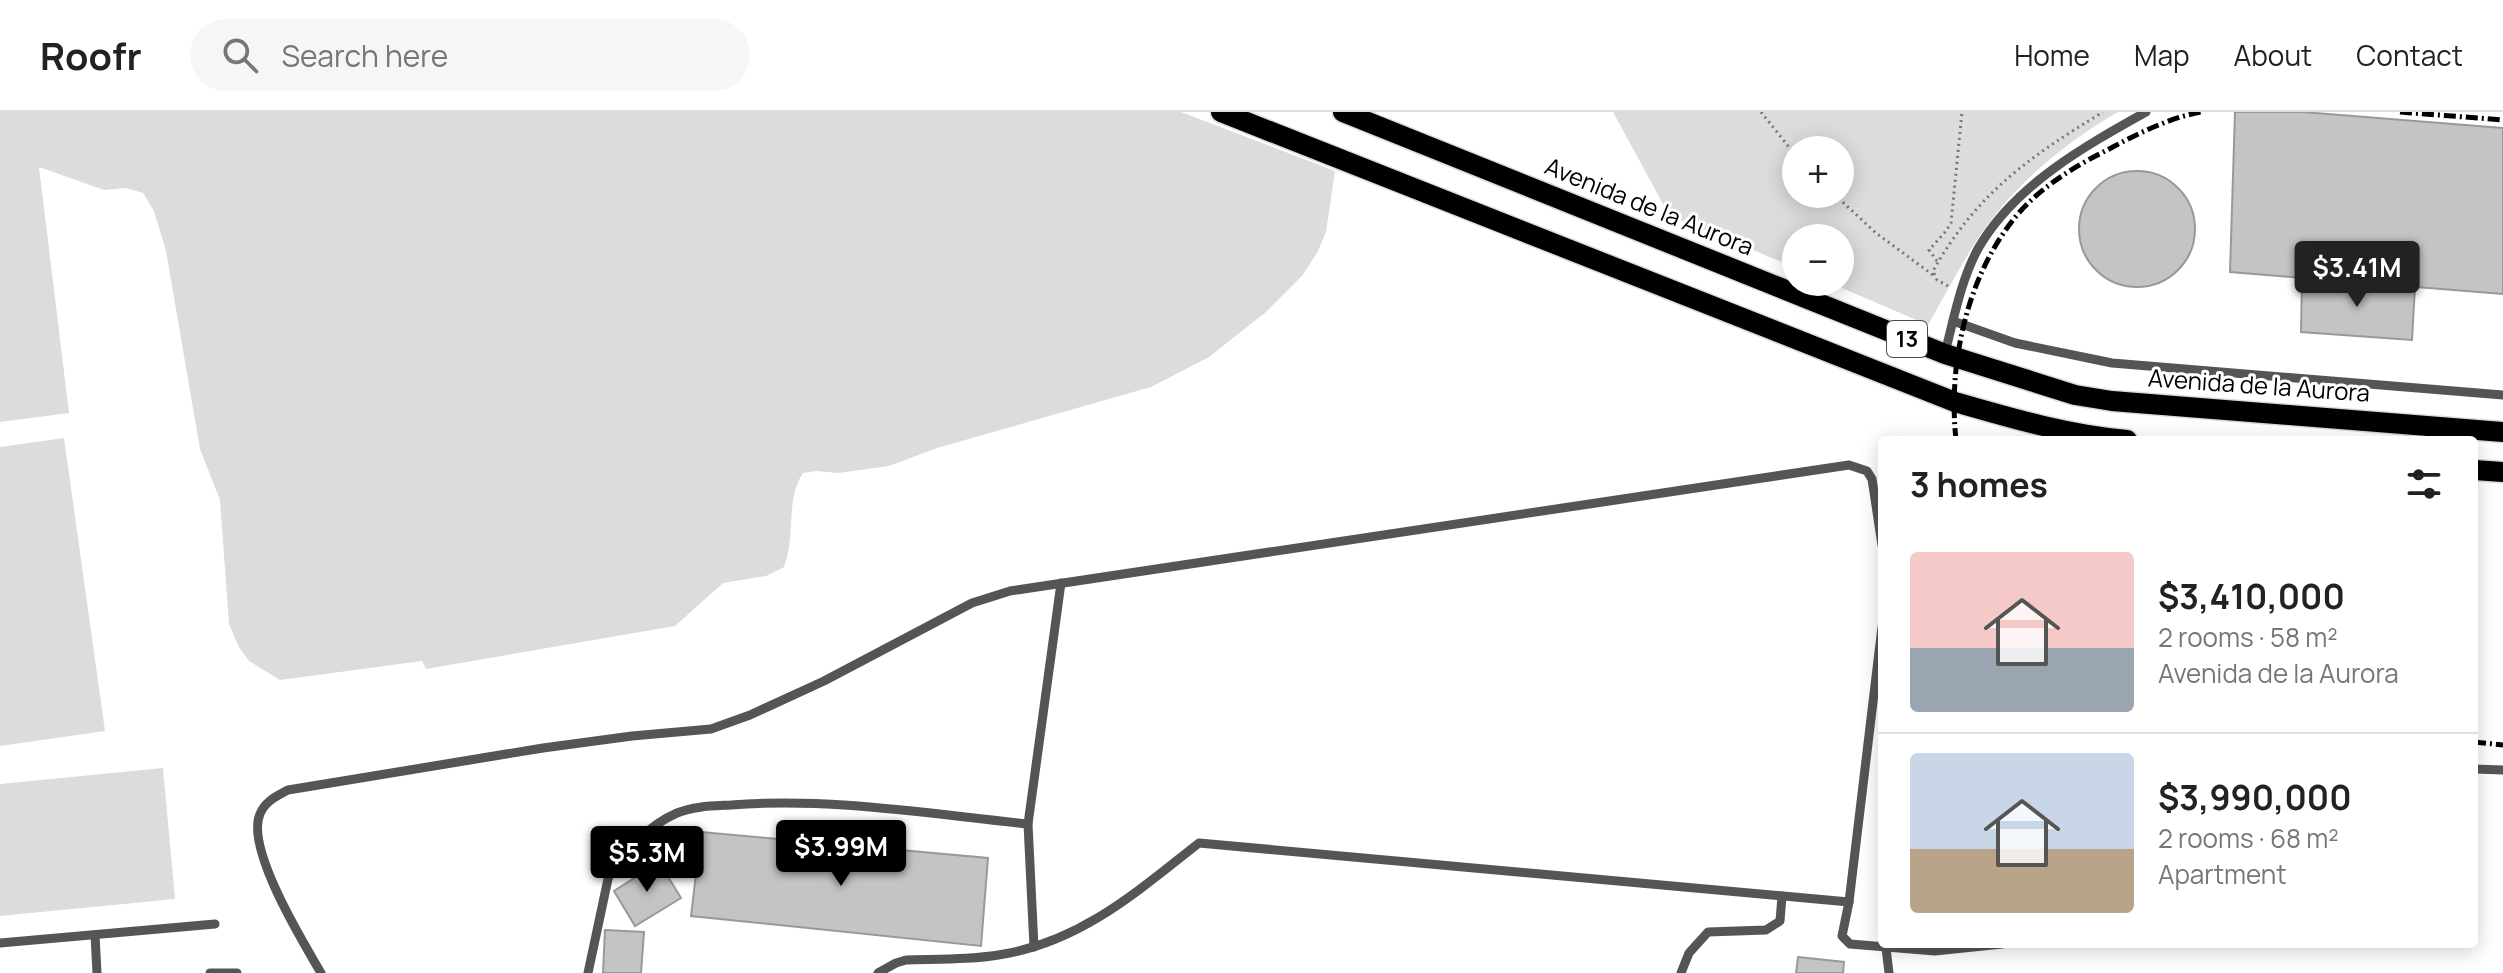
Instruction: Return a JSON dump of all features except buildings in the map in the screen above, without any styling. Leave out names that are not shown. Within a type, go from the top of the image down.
[{"type":"main road","name":"13","points":[[1221,112],[1955,402],[2027,423],[2090,436]]},
{"type":"main road","name":"Avenida de la Aurora","points":[[1343,112],[1945,354],[2075,395],[2112,401],[2503,432]]},
{"type":"main road","points":[[2478,470],[2503,472]]},
{"type":"lane","points":[[1945,354],[1968,272],[1978,249],[2002,216],[2029,189],[2059,166],[2146,112]]},
{"type":"lane","points":[[1953,321],[2015,343],[2112,363],[2503,395]]},
{"type":"lane","points":[[321,973],[285,911],[260,848],[259,816],[265,806],[288,790],[543,748],[711,729],[824,681],[972,603],[1010,591],[1849,465],[1867,471],[1872,479],[1878,519]]},
{"type":"lane","points":[[1034,947],[1028,824],[1061,583]]},
{"type":"lane","points":[[1878,660],[1849,902],[1842,936],[1850,944],[1878,947]]},
{"type":"lane","points":[[2478,769],[2503,770]]},
{"type":"lane","points":[[588,973],[611,871],[642,836],[675,814],[699,807],[824,804],[1028,824]]},
{"type":"lane","points":[[878,973],[906,960],[1006,954],[1055,940],[1118,907],[1199,843],[1849,902]]},
{"type":"lane","points":[[1681,973],[1689,953],[1708,932],[1766,930],[1780,921],[1782,896]]},
{"type":"lane","points":[[0,943],[215,924]]},
{"type":"lane","points":[[95,935],[97,973]]},
{"type":"lane","points":[[1889,973],[1886,948],[1935,951],[1964,948]]},
{"type":"lane","points":[[210,973],[237,973]]},
{"type":"path","points":[[1761,112],[1782,138]]},
{"type":"path","points":[[1939,262],[1929,250],[1951,223],[1962,112]]},
{"type":"path","points":[[1849,208],[1876,233],[1933,276]]},
{"type":"shaded area","points":[[0,112],[1181,112],[1335,171],[1326,232],[1302,276],[1266,312],[1209,357],[1151,387],[937,448],[889,466],[838,473],[803,473],[794,495],[790,543],[784,567],[766,576],[723,583],[675,626],[426,669],[422,661],[280,680],[249,661],[229,624],[220,500],[200,449],[166,251],[154,211],[143,193],[126,188],[104,190],[39,167],[69,413],[0,422]]},
{"type":"shaded area","points":[[1613,112],[2118,112],[2057,154],[2003,205],[1968,255],[1928,325],[1854,293],[1854,224],[1782,224],[1782,262],[1669,215]]},
{"type":"shaded area","points":[[64,438],[105,731],[0,746],[0,447]]},
{"type":"shaded area","points":[[163,768],[175,899],[0,916],[0,784]]},
{"type":"railway","points":[[1956,436],[1955,382],[1964,324],[1983,269],[2013,220],[2046,188],[2084,162],[2154,127],[2201,112]]},
{"type":"railway","points":[[2400,112],[2503,120]]},
{"type":"railway","points":[[2478,742],[2503,745]]}]
